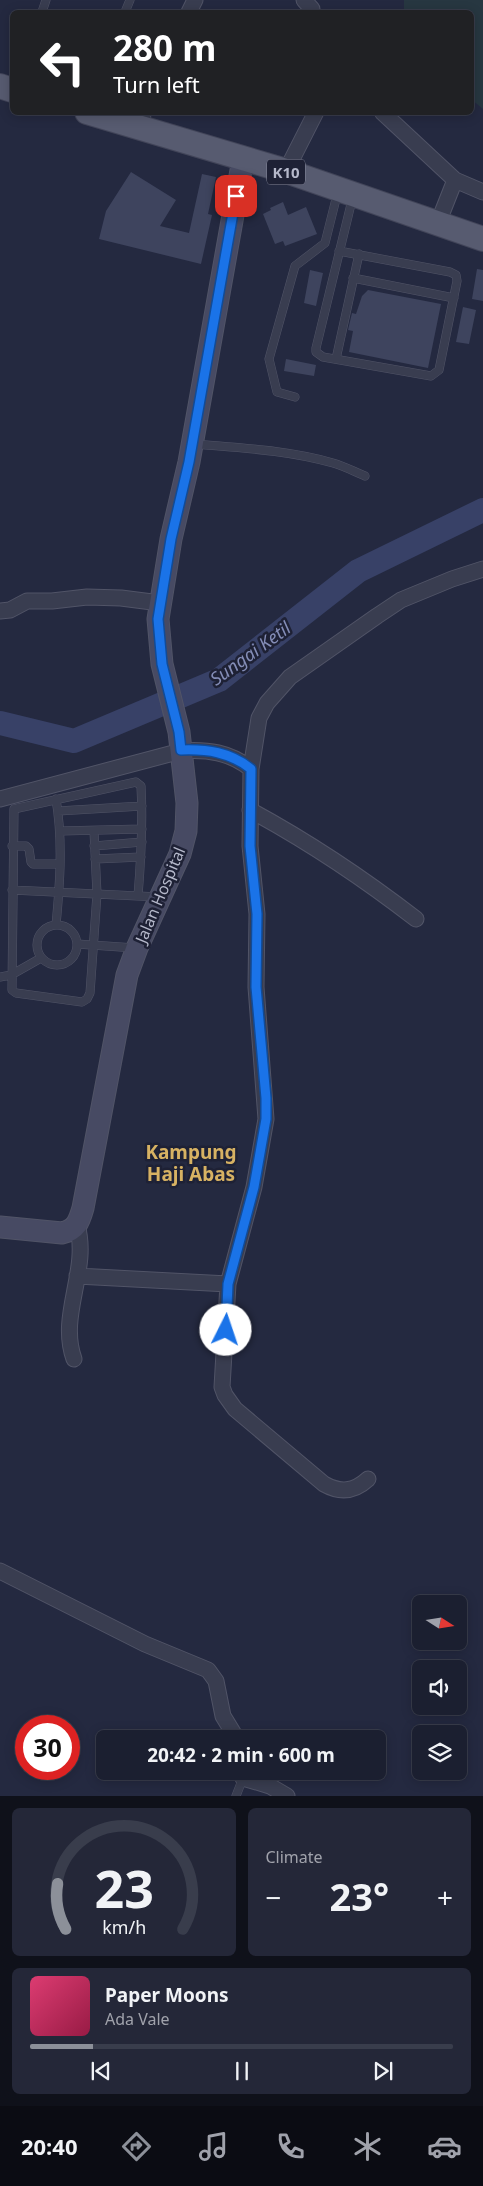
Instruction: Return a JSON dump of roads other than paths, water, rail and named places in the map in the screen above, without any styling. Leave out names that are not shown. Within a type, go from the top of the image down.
[{"type":"main road","name":"K10","points":[[105,115],[141,120],[243,159],[483,239]]},
{"type":"main road","name":"Jalan Hospital","points":[[77,1225],[82,1208],[125,985],[137,948],[180,854],[186,831],[187,803],[180,741],[162,664],[158,619],[171,539],[192,444],[243,159]]},
{"type":"main road","points":[[0,1227],[62,1233],[70,1231],[77,1225]]},
{"type":"street","points":[[286,172],[314,115]]},
{"type":"street","points":[[385,115],[455,180],[483,192]]},
{"type":"street","points":[[438,223],[455,180]]},
{"type":"street","points":[[368,1479],[361,1486],[350,1490],[337,1490],[324,1484],[229,1402],[222,1387],[228,1284],[254,1187],[266,1119],[266,1098],[256,987],[257,914],[250,846],[251,769],[259,718],[267,703],[290,677],[401,600],[452,579],[483,570]]},
{"type":"street","points":[[0,611],[10,610],[27,601],[52,601],[87,597],[122,598],[160,603]]},
{"type":"street","points":[[0,799],[180,741],[199,750],[227,754],[251,769]]},
{"type":"street","points":[[250,810],[291,832],[343,865],[416,919]]},
{"type":"street","points":[[74,1359],[70,1348],[69,1325],[81,1244],[77,1225]]},
{"type":"street","points":[[77,1276],[228,1284]]},
{"type":"street","points":[[0,1571],[145,1644],[208,1670],[216,1681],[223,1716],[232,1730]]},
{"type":"street","points":[[254,1780],[279,1790],[287,1796]]},
{"type":"lane","points":[[339,250],[450,272],[456,275],[457,282],[454,298],[439,370],[436,374],[431,376],[318,355],[316,348],[339,250],[346,192]]},
{"type":"lane","points":[[295,397],[278,392],[269,359],[295,266],[325,243],[346,192]]},
{"type":"lane","points":[[336,359],[359,254]]},
{"type":"lane","points":[[354,278],[454,298]]},
{"type":"lane","points":[[192,444],[253,449],[294,455],[333,463],[365,476]]},
{"type":"lane","points":[[94,831],[97,894],[90,993],[87,999],[82,1002],[12,990],[12,846],[14,810],[136,782],[141,786],[142,806],[142,842],[138,896]]},
{"type":"lane","points":[[56,799],[60,831],[59,892],[56,925]]},
{"type":"lane","points":[[58,811],[142,806]]},
{"type":"lane","points":[[60,831],[142,829]]},
{"type":"lane","points":[[94,846],[142,842]]},
{"type":"lane","points":[[12,846],[26,846],[29,849],[33,864],[60,864]]},
{"type":"lane","points":[[95,859],[141,857]]},
{"type":"lane","points":[[12,890],[161,897]]},
{"type":"lane","points":[[56,925],[70,930],[77,944],[76,952],[71,959],[64,964],[56,966],[48,964],[41,958],[37,942],[41,933],[56,925]]},
{"type":"lane","points":[[77,944],[137,948]]},
{"type":"lane","points":[[0,978],[11,975],[41,958]]},
{"type":"lane","points":[[236,1796],[240,1780]]},
{"type":"waterway","name":"Sungai Ketil","points":[[0,723],[74,741],[219,680],[358,571],[483,510]]},
{"type":"district","name":"Kampung Haji Abas","points":[[191,1163]]}]
